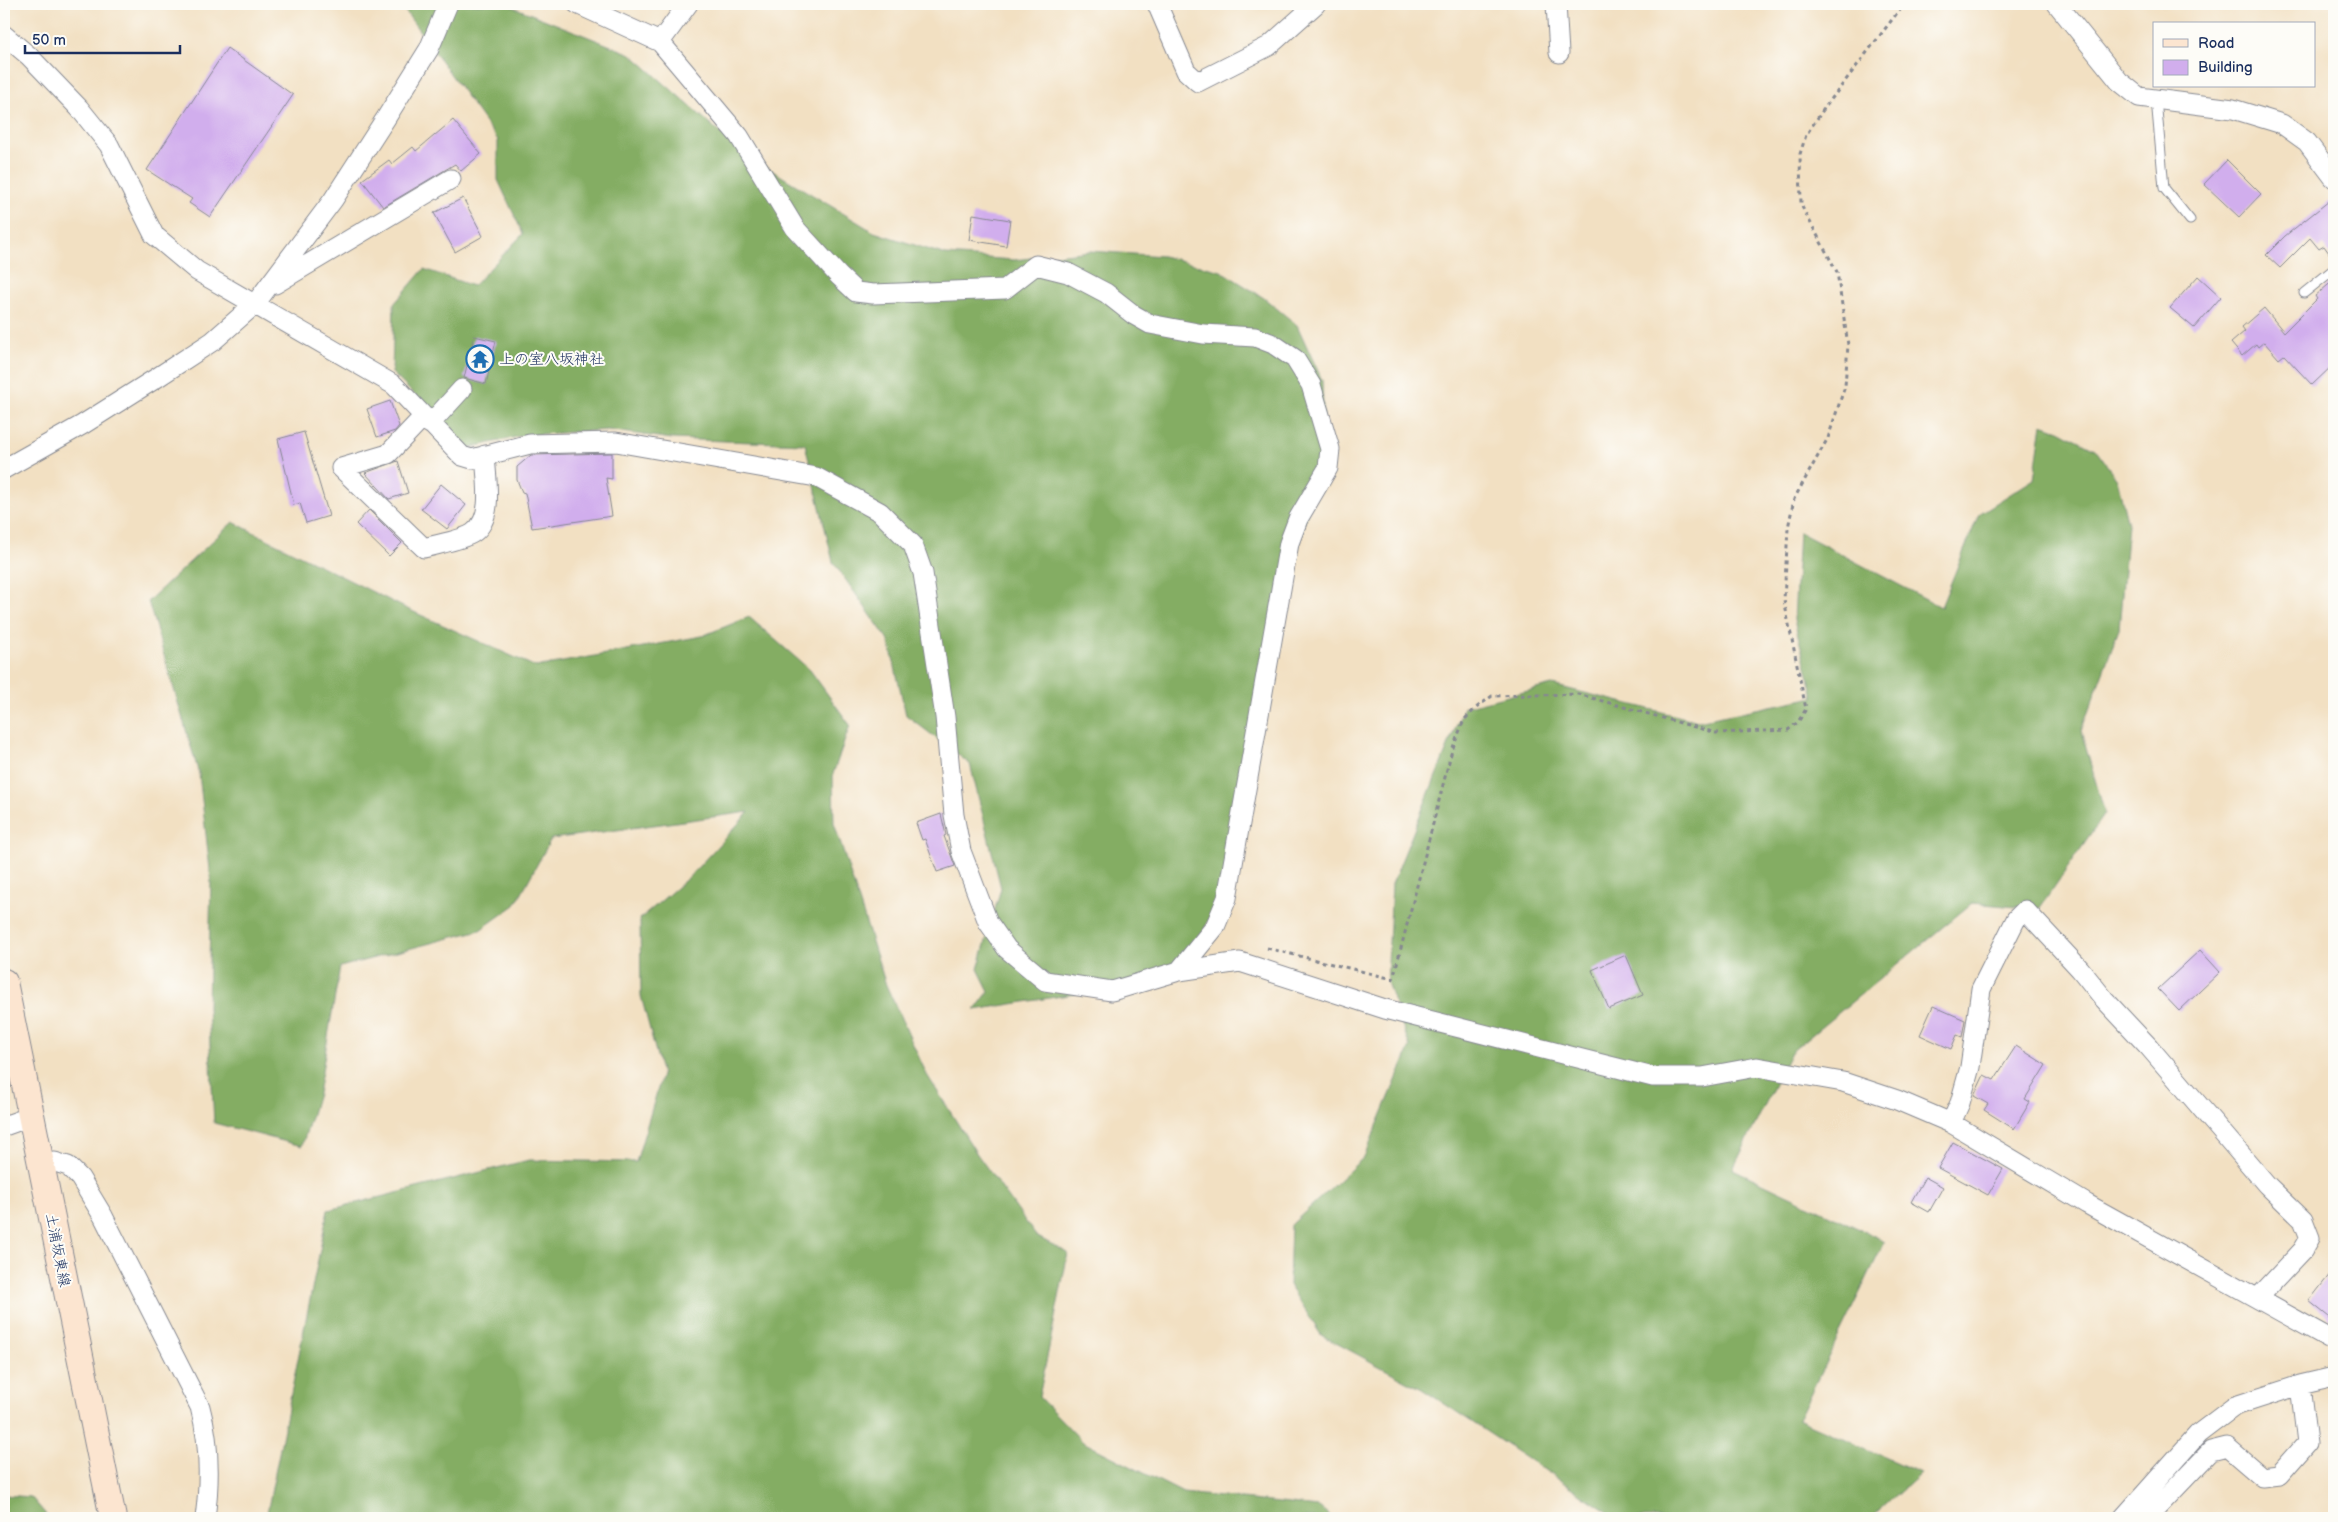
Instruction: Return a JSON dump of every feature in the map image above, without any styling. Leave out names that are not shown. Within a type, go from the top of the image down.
[{"type":"main road","name":"土浦坂東線","points":[[4,982],[113,1518]]},
{"type":"street","points":[[4,469],[82,425],[166,372],[213,341],[255,304],[333,200],[386,118],[429,49],[448,4]]},
{"type":"street","points":[[577,4],[660,42],[739,136],[795,228],[856,292],[873,294],[1005,289],[1036,265],[1068,273],[1106,294],[1134,315],[1150,324],[1203,334],[1255,337],[1273,344],[1295,358],[1311,385],[1330,449],[1328,468],[1298,519],[1289,542],[1227,898],[1215,927],[1179,971]]},
{"type":"street","points":[[660,42],[688,4]]},
{"type":"street","points":[[1157,4],[1186,71],[1198,82],[1269,46],[1316,4]]},
{"type":"street","points":[[1556,4],[1559,52]]},
{"type":"street","points":[[2057,4],[2119,81],[2139,97],[2233,108],[2282,124],[2307,142],[2334,178]]},
{"type":"street","points":[[4,35],[29,56],[79,108],[109,145],[154,234],[197,271],[394,385],[462,456],[472,459],[530,444],[616,442],[816,476],[880,512],[913,545],[923,573],[945,717],[954,815],[961,851],[988,922],[1007,949],[1045,981],[1112,991],[1179,971],[1240,962],[1384,1009],[1653,1077],[1702,1077],[1756,1067],[1843,1082],[1896,1100],[1951,1124],[2087,1204],[2334,1341]]},
{"type":"street","points":[[267,288],[451,179]]},
{"type":"street","points":[[462,390],[388,454],[341,468],[424,548],[472,534],[480,526],[486,515],[485,456]]},
{"type":"street","points":[[1951,1124],[1960,1103],[1970,1067],[1981,989],[2016,919],[2025,910],[2149,1047],[2267,1185],[2303,1220],[2310,1238],[2303,1250],[2258,1298]]},
{"type":"street","points":[[4,1126],[32,1116]]},
{"type":"street","points":[[41,1164],[54,1162],[68,1166],[80,1178],[104,1216],[200,1407],[207,1432],[208,1493],[205,1518]]},
{"type":"street","points":[[2123,1518],[2198,1434],[2235,1406],[2300,1385],[2334,1377]]},
{"type":"street","points":[[2147,1518],[2211,1451],[2228,1447],[2262,1477],[2279,1475],[2307,1443],[2300,1385]]},
{"type":"lane","points":[[2156,99],[2164,188],[2190,220]]},
{"type":"lane","points":[[2304,293],[2334,269]]},
{"type":"path","points":[[1264,947],[1393,978],[1452,750],[1464,720],[1492,696],[1578,694],[1716,733],[1788,730],[1798,722],[1806,709],[1784,600],[1788,528],[1794,499],[1831,429],[1845,386],[1848,345],[1837,272],[1801,206],[1800,154],[1806,135],[1823,110],[1904,4]]},
{"type":"green space","points":[[400,4],[506,4],[631,54],[743,153],[874,232],[946,255],[1014,260],[1090,251],[1163,256],[1221,271],[1264,298],[1297,325],[1322,380],[1324,436],[1218,901],[1203,932],[1176,965],[1142,983],[975,1010],[989,991],[978,969],[1001,888],[970,764],[906,715],[889,641],[833,562],[805,444],[672,439],[608,430],[525,435],[469,448],[392,373],[394,304],[424,269],[473,286],[523,234],[498,180],[498,140]]},
{"type":"green space","points":[[2042,424],[2059,430],[2095,449],[2117,479],[2128,524],[2119,629],[2081,731],[2105,814],[2039,909],[1972,903],[1791,1052],[1733,1169],[1885,1241],[1798,1419],[1921,1473],[1871,1518],[1617,1518],[1422,1389],[1321,1335],[1289,1285],[1291,1225],[1364,1157],[1410,1047],[1387,982],[1392,884],[1464,707],[1552,685],[1698,721],[1814,697],[1794,620],[1799,532],[1941,607],[1979,514],[2034,479]]},
{"type":"green space","points":[[233,522],[405,608],[536,667],[702,636],[749,617],[810,670],[850,725],[833,774],[834,823],[886,985],[927,1075],[977,1154],[1036,1236],[1068,1253],[1039,1397],[1083,1442],[1183,1493],[1319,1507],[1333,1518],[266,1518],[328,1210],[529,1160],[636,1162],[662,1075],[641,996],[640,919],[689,877],[749,812],[551,839],[515,905],[480,930],[340,967],[318,1094],[302,1146],[214,1123],[208,1007],[211,878],[199,774],[148,601]]},
{"type":"green space","points":[[4,1495],[31,1497],[49,1518],[4,1518]]},
{"type":"building","points":[[227,48],[293,95],[210,217],[189,203],[192,199],[147,170]]},
{"type":"building","points":[[453,120],[481,154],[461,171],[455,164],[383,207],[362,180],[389,160],[392,164],[413,147],[416,151]]},
{"type":"building","points":[[2227,160],[2261,194],[2239,217],[2204,184]]},
{"type":"building","points":[[2334,197],[2334,260],[2324,246],[2319,249],[2310,238],[2280,268],[2266,255],[2285,236]]},
{"type":"building","points":[[463,198],[483,236],[455,252],[434,213]]},
{"type":"building","points":[[973,214],[1010,220],[1006,246],[969,240]]},
{"type":"building","points":[[2198,276],[2221,297],[2194,328],[2170,308]]},
{"type":"building","points":[[2334,280],[2334,364],[2312,385],[2284,355],[2279,359],[2264,342],[2258,347],[2256,344],[2242,356],[2231,343],[2245,331],[2242,327],[2264,308],[2284,332],[2317,299],[2315,296]]},
{"type":"building","name":"上の室八坂神社","points":[[474,336],[496,341],[486,384],[464,378]]},
{"type":"building","points":[[390,401],[399,426],[395,431],[377,437],[367,409]]},
{"type":"building","points":[[304,432],[329,516],[306,523],[300,503],[294,505],[278,439]]},
{"type":"building","points":[[612,453],[612,479],[606,478],[612,516],[532,528],[525,493],[522,492],[517,480],[517,467],[531,455]]},
{"type":"building","points":[[398,461],[408,493],[389,499],[365,473]]},
{"type":"building","points":[[441,484],[466,505],[447,529],[421,509]]},
{"type":"building","points":[[369,510],[402,543],[389,556],[356,524]]},
{"type":"building","points":[[941,814],[946,835],[944,836],[955,866],[937,872],[925,839],[922,840],[916,823]]},
{"type":"building","points":[[2200,950],[2220,972],[2179,1011],[2158,989]]},
{"type":"building","points":[[1626,955],[1643,995],[1609,1009],[1592,970]]},
{"type":"building","points":[[1933,1006],[1965,1020],[1962,1037],[1957,1035],[1951,1049],[1920,1035]]},
{"type":"building","points":[[2016,1046],[2046,1065],[2025,1099],[2030,1102],[2014,1129],[1984,1110],[1988,1104],[1974,1096],[1984,1075],[1994,1080]]},
{"type":"building","points":[[1953,1142],[2003,1169],[1988,1195],[1938,1168]]},
{"type":"building","points":[[1925,1177],[1943,1187],[1929,1212],[1911,1202]]},
{"type":"building","points":[[2334,1269],[2334,1321],[2309,1301]]},
{"type":"place","name":"上の室八坂神社","points":[[480,359]]}]
